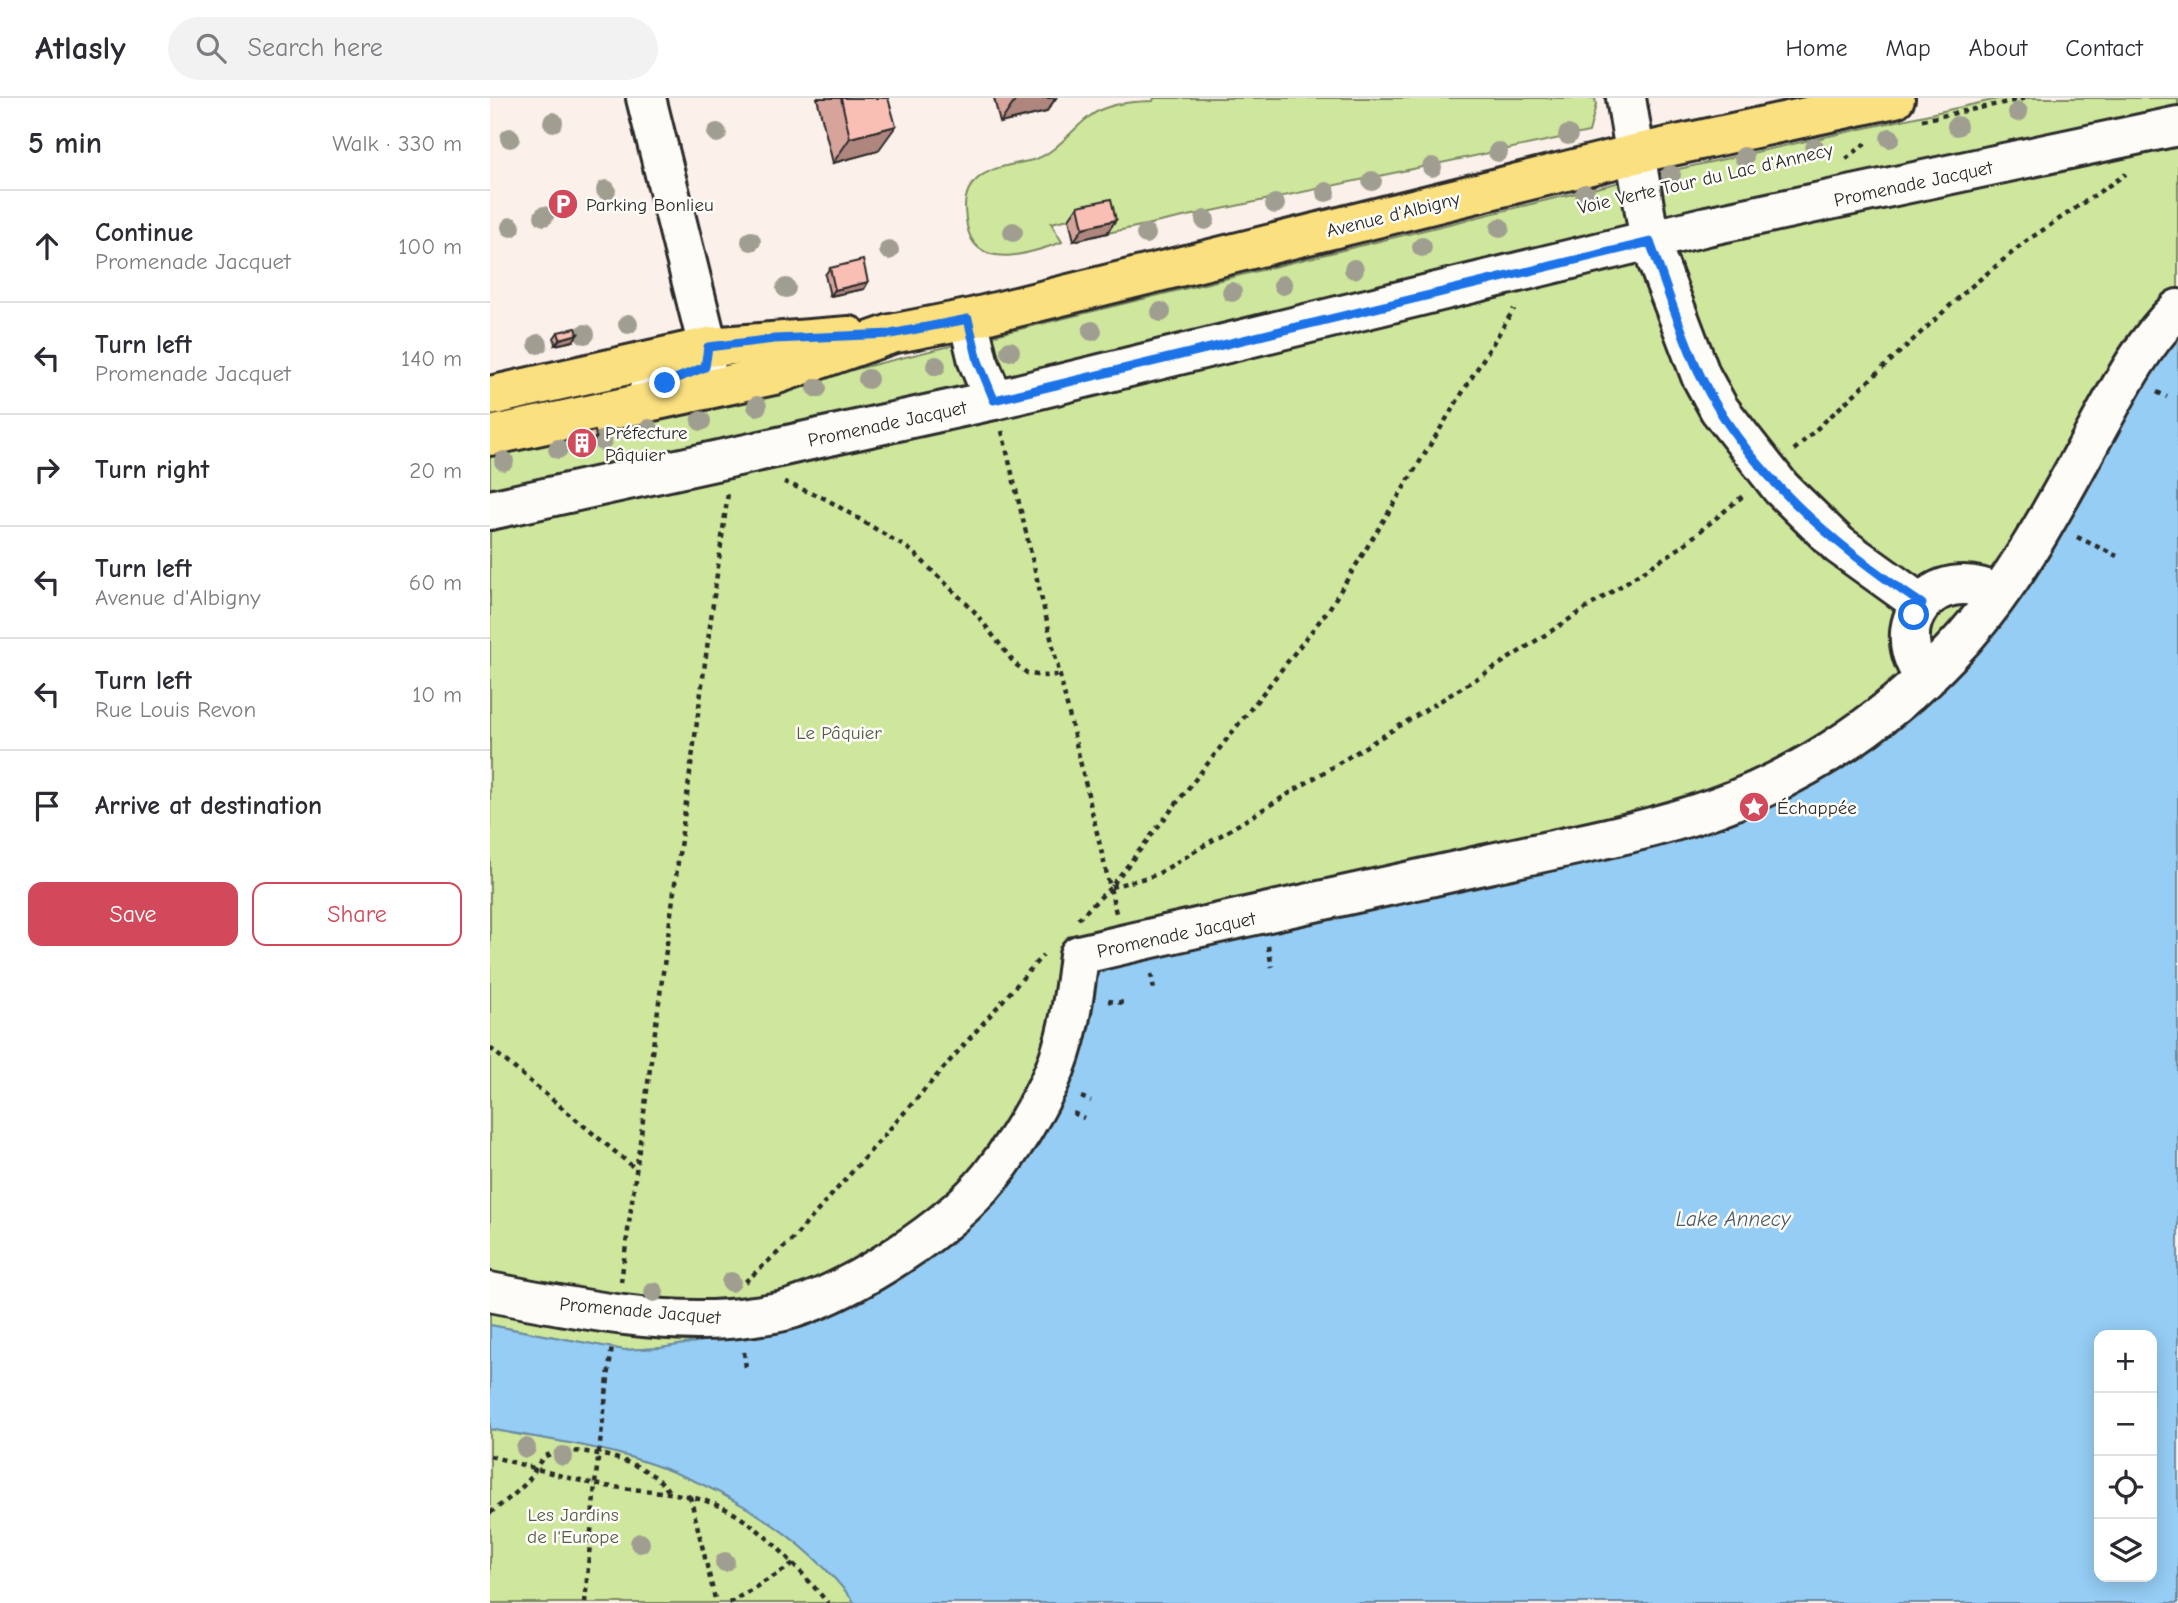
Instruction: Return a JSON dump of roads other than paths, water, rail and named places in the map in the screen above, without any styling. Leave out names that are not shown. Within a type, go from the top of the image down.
[{"type":"main road","name":"Avenue d'Albigny","points":[[490,436],[774,375],[891,334],[968,319],[1636,154],[1903,110]]},
{"type":"main road","name":"Avenue d'Albigny","points":[[490,396],[708,347],[774,339],[891,334]]},
{"type":"street","points":[[544,424],[698,372],[708,362],[708,347],[646,98]]},
{"type":"street","points":[[1626,98],[1650,242],[1701,376],[1719,409],[1769,473],[1839,545],[1922,604]]},
{"type":"street","name":"Promenade Jacquet","points":[[490,510],[994,400],[1707,226],[2178,126]]},
{"type":"street","name":"Promenade Jacquet","points":[[490,1292],[615,1327],[724,1319],[794,1309],[869,1273],[936,1227],[989,1178],[1021,1132],[1049,1081],[1072,1014],[1079,955],[1665,823],[1714,808],[1761,789],[1846,741],[1926,679],[1967,634],[2032,546],[2115,397],[2165,321],[2178,309]]},
{"type":"street","points":[[968,319],[978,361],[994,400]]},
{"type":"street","points":[[1926,679],[1917,668],[1909,642],[1914,615],[1922,604],[1944,587],[1957,584],[1971,584],[1997,594]]},
{"type":"water","name":"Lake Annecy","points":[[2178,327],[2178,1603],[855,1603],[832,1575],[778,1528],[716,1491],[650,1463],[616,1453],[490,1429],[490,1325],[624,1350],[661,1348],[733,1336],[946,1240],[1094,969],[1855,754]]},
{"type":"place","name":"Parking Bonlieu","points":[[563,204]]},
{"type":"place","name":"Préfecture Pâquier","points":[[582,443]]},
{"type":"place","name":"Échappée","points":[[1754,807]]},
{"type":"park label","name":"Le Pâquier","points":[[839,732]]},
{"type":"park label","name":"Les Jardins de l'Europe","points":[[573,1525]]}]
